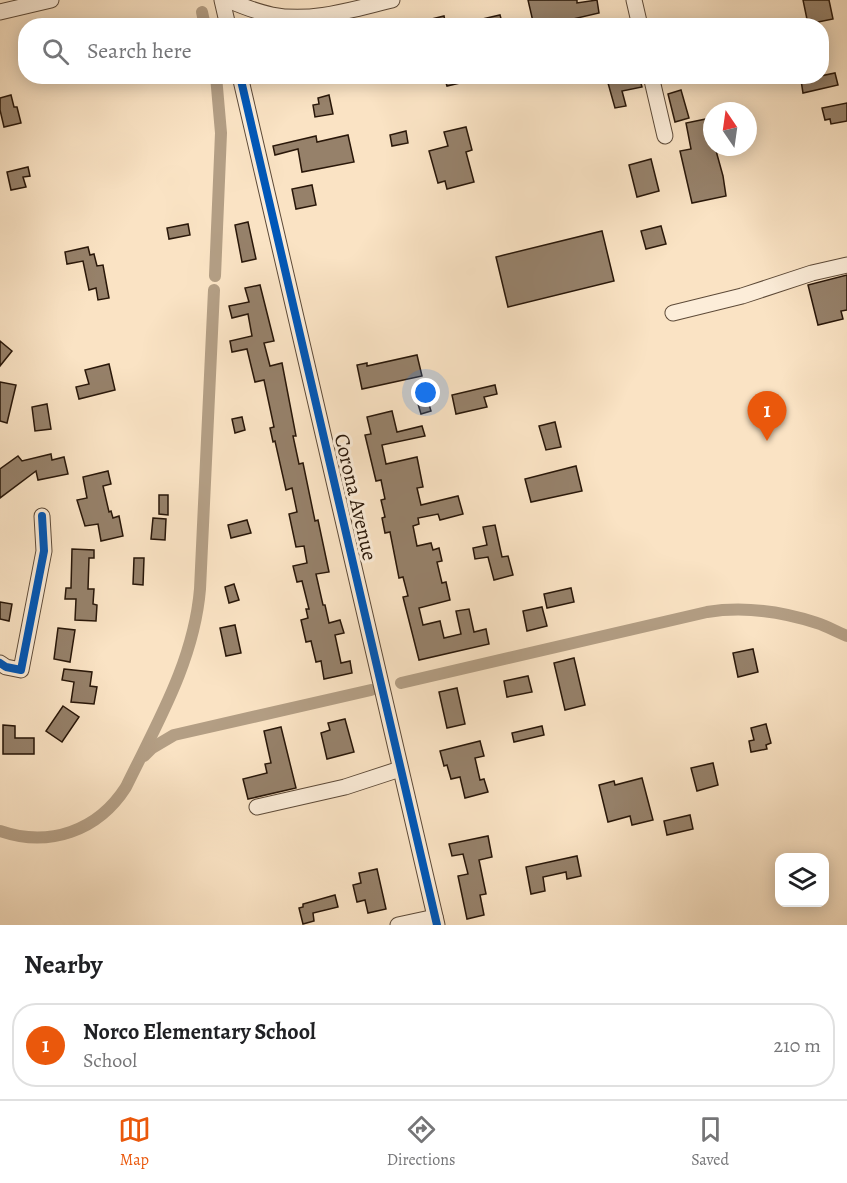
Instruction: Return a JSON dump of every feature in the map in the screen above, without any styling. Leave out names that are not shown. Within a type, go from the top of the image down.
[{"type":"street","points":[[0,12],[51,0]]},
{"type":"street","points":[[222,0],[226,18]]},
{"type":"street","points":[[228,0],[272,15],[294,17],[340,12],[392,0]]},
{"type":"street","points":[[634,0],[638,18]]},
{"type":"street","name":"Corona Avenue","points":[[242,84],[436,921]]},
{"type":"street","points":[[653,84],[665,136]]},
{"type":"street","points":[[673,313],[742,296],[797,277],[847,265]]},
{"type":"street","points":[[0,663],[6,667],[21,670],[44,551],[42,516]]},
{"type":"street","points":[[257,807],[345,787],[400,770]]},
{"type":"street","points":[[398,925],[436,921]]},
{"type":"building","points":[[528,0],[577,0],[577,3],[597,0],[599,13],[577,18],[532,18]]},
{"type":"building","points":[[803,0],[829,0],[833,19],[807,18]]},
{"type":"building","points":[[835,73],[838,85],[803,93],[802,84],[829,84],[829,74]]},
{"type":"building","points":[[608,84],[641,84],[642,87],[622,91],[626,106],[615,108]]},
{"type":"building","points":[[681,90],[689,118],[675,122],[668,94]]},
{"type":"building","points":[[11,95],[21,123],[4,127],[0,98]]},
{"type":"building","points":[[329,95],[333,114],[315,117],[313,105],[319,104],[318,98]]},
{"type":"building","points":[[847,103],[847,121],[831,124],[830,119],[825,120],[822,108]]},
{"type":"building","points":[[703,120],[703,156],[717,156],[726,196],[692,203],[680,151],[691,149],[686,123]]},
{"type":"building","points":[[466,127],[472,150],[466,152],[474,182],[447,189],[445,181],[438,183],[429,151],[448,146],[444,132]]},
{"type":"building","points":[[406,131],[408,143],[392,146],[390,135]]},
{"type":"building","points":[[348,135],[354,162],[302,172],[298,149],[275,155],[273,146],[316,136],[317,142]]},
{"type":"building","points":[[651,159],[659,191],[637,197],[629,165]]},
{"type":"building","points":[[28,167],[30,176],[23,177],[26,187],[11,190],[7,172]]},
{"type":"building","points":[[312,185],[316,205],[296,209],[292,189]]},
{"type":"building","points":[[248,222],[256,259],[242,262],[235,225]]},
{"type":"building","points":[[188,224],[190,235],[169,239],[167,228]]},
{"type":"building","points":[[661,226],[666,244],[646,249],[641,231]]},
{"type":"building","points":[[602,231],[614,281],[508,307],[496,257]]},
{"type":"building","points":[[88,247],[90,255],[94,254],[97,266],[103,265],[109,298],[98,300],[96,288],[89,290],[83,261],[67,264],[65,252]]},
{"type":"building","points":[[847,275],[847,310],[841,311],[843,319],[818,325],[808,285]]},
{"type":"building","points":[[260,285],[274,341],[264,343],[270,366],[282,363],[299,464],[303,463],[329,572],[316,574],[323,605],[325,605],[329,623],[340,620],[344,633],[335,635],[341,663],[350,661],[352,673],[324,679],[321,661],[316,662],[311,641],[306,642],[301,620],[308,618],[306,609],[309,609],[302,581],[297,582],[293,566],[307,563],[304,546],[296,547],[289,514],[297,512],[292,488],[286,490],[275,441],[273,442],[270,428],[274,427],[264,380],[255,382],[247,349],[232,352],[230,341],[252,336],[248,314],[232,318],[229,306],[249,302],[245,288]]},
{"type":"building","points":[[0,341],[12,351],[0,366]]},
{"type":"building","points":[[417,355],[422,376],[362,389],[357,365],[367,363],[367,366]]},
{"type":"building","points":[[109,364],[115,390],[79,399],[76,387],[89,384],[85,370]]},
{"type":"building","points":[[0,382],[16,385],[7,423],[0,421]]},
{"type":"building","points":[[495,385],[497,394],[484,397],[487,407],[456,414],[452,395]]},
{"type":"building","points":[[428,401],[431,411],[421,414],[418,404]]},
{"type":"building","points":[[47,404],[51,429],[35,431],[32,407]]},
{"type":"building","points":[[392,411],[397,432],[422,426],[425,436],[382,445],[386,464],[417,457],[423,487],[417,488],[421,505],[458,496],[463,514],[440,520],[438,514],[418,518],[419,524],[413,526],[417,546],[431,543],[433,550],[439,548],[442,561],[437,562],[442,583],[446,582],[450,600],[419,608],[423,625],[440,621],[444,638],[461,634],[456,611],[469,609],[474,632],[486,629],[489,644],[419,660],[403,597],[408,596],[403,577],[399,578],[390,532],[385,533],[382,518],[385,517],[381,500],[385,499],[381,480],[376,481],[365,435],[371,434],[367,417]]},
{"type":"building","points":[[242,417],[245,430],[235,433],[232,419]]},
{"type":"building","points":[[555,422],[561,447],[546,450],[539,426]]},
{"type":"building","points":[[51,454],[52,460],[64,457],[68,474],[38,480],[36,471],[0,498],[0,469],[18,456],[22,461]]},
{"type":"building","points":[[576,466],[582,491],[531,502],[525,479]]},
{"type":"building","points":[[108,471],[111,484],[103,486],[109,512],[111,511],[113,518],[119,516],[123,536],[101,541],[98,524],[85,526],[77,500],[87,498],[83,477]]},
{"type":"building","points":[[159,495],[168,495],[168,515],[159,514]]},
{"type":"building","points":[[153,518],[166,519],[165,540],[151,539]]},
{"type":"building","points":[[247,520],[251,533],[231,538],[228,525]]},
{"type":"building","points":[[495,525],[502,557],[508,556],[513,575],[494,580],[488,557],[475,559],[473,548],[487,545],[483,527]]},
{"type":"building","points":[[72,549],[94,550],[94,558],[89,558],[88,589],[94,589],[93,604],[97,605],[96,621],[75,620],[76,599],[65,599],[66,588],[71,588]]},
{"type":"building","points":[[134,558],[144,558],[143,585],[133,584]]},
{"type":"building","points":[[234,584],[239,600],[229,603],[225,587]]},
{"type":"building","points":[[571,588],[574,602],[547,608],[544,594]]},
{"type":"building","points":[[0,602],[12,604],[9,621],[0,619]]},
{"type":"building","points":[[542,607],[547,626],[527,631],[523,611]]},
{"type":"building","points":[[235,625],[241,653],[226,656],[220,628]]},
{"type":"building","points":[[58,628],[75,630],[70,662],[54,659]]},
{"type":"building","points":[[753,649],[758,672],[738,677],[733,653]]},
{"type":"building","points":[[574,658],[585,705],[565,710],[554,663]]},
{"type":"building","points":[[64,669],[92,672],[90,686],[97,687],[94,704],[71,702],[74,682],[62,680]]},
{"type":"building","points":[[528,676],[532,692],[507,697],[504,681]]},
{"type":"building","points":[[457,688],[465,724],[447,728],[439,692]]},
{"type":"building","points":[[63,706],[79,717],[62,742],[46,731]]},
{"type":"building","points":[[345,719],[354,752],[327,759],[321,733],[330,730],[328,723]]},
{"type":"building","points":[[766,724],[771,743],[766,745],[767,749],[751,752],[749,741],[754,740],[751,728]]},
{"type":"building","points":[[3,725],[15,726],[15,738],[34,738],[34,754],[3,754]]},
{"type":"building","points":[[542,726],[544,735],[514,742],[512,733]]},
{"type":"building","points":[[281,727],[296,788],[248,799],[243,779],[267,773],[265,764],[271,763],[264,731]]},
{"type":"building","points":[[480,741],[484,756],[475,758],[480,780],[484,779],[488,792],[465,798],[460,777],[451,779],[440,751]]},
{"type":"building","points":[[713,763],[718,785],[697,791],[691,768]]},
{"type":"building","points":[[642,778],[653,820],[632,825],[630,816],[608,822],[599,785],[614,781],[615,785]]},
{"type":"building","points":[[690,815],[693,829],[667,835],[664,821]]},
{"type":"building","points":[[488,836],[492,857],[479,860],[486,894],[480,895],[484,915],[467,919],[458,876],[468,874],[463,854],[452,856],[449,844]]},
{"type":"building","points":[[577,856],[581,876],[567,879],[566,872],[543,877],[545,891],[531,894],[526,867]]},
{"type":"building","points":[[377,869],[386,909],[368,913],[365,900],[357,902],[353,885],[361,883],[359,873]]},
{"type":"building","points":[[335,895],[338,907],[313,913],[314,921],[303,924],[299,908],[303,907],[303,904]]},
{"type":"waterway","points":[[202,12],[203,18]]},
{"type":"waterway","points":[[215,276],[221,133],[217,84]]},
{"type":"waterway","points":[[0,831],[18,836],[54,836],[87,825],[101,815],[126,787],[182,666],[196,616],[200,589],[214,290]]},
{"type":"waterway","points":[[401,683],[721,610],[749,610],[790,615],[821,624],[847,636]]},
{"type":"waterway","points":[[144,756],[152,748],[174,735],[371,690]]},
{"type":"cycle path","points":[[242,84],[437,925]]},
{"type":"cycle path","points":[[0,663],[6,667],[21,670],[44,551],[42,516]]},
{"type":"place","name":"Norco Elementary School","points":[[767,441]]}]
